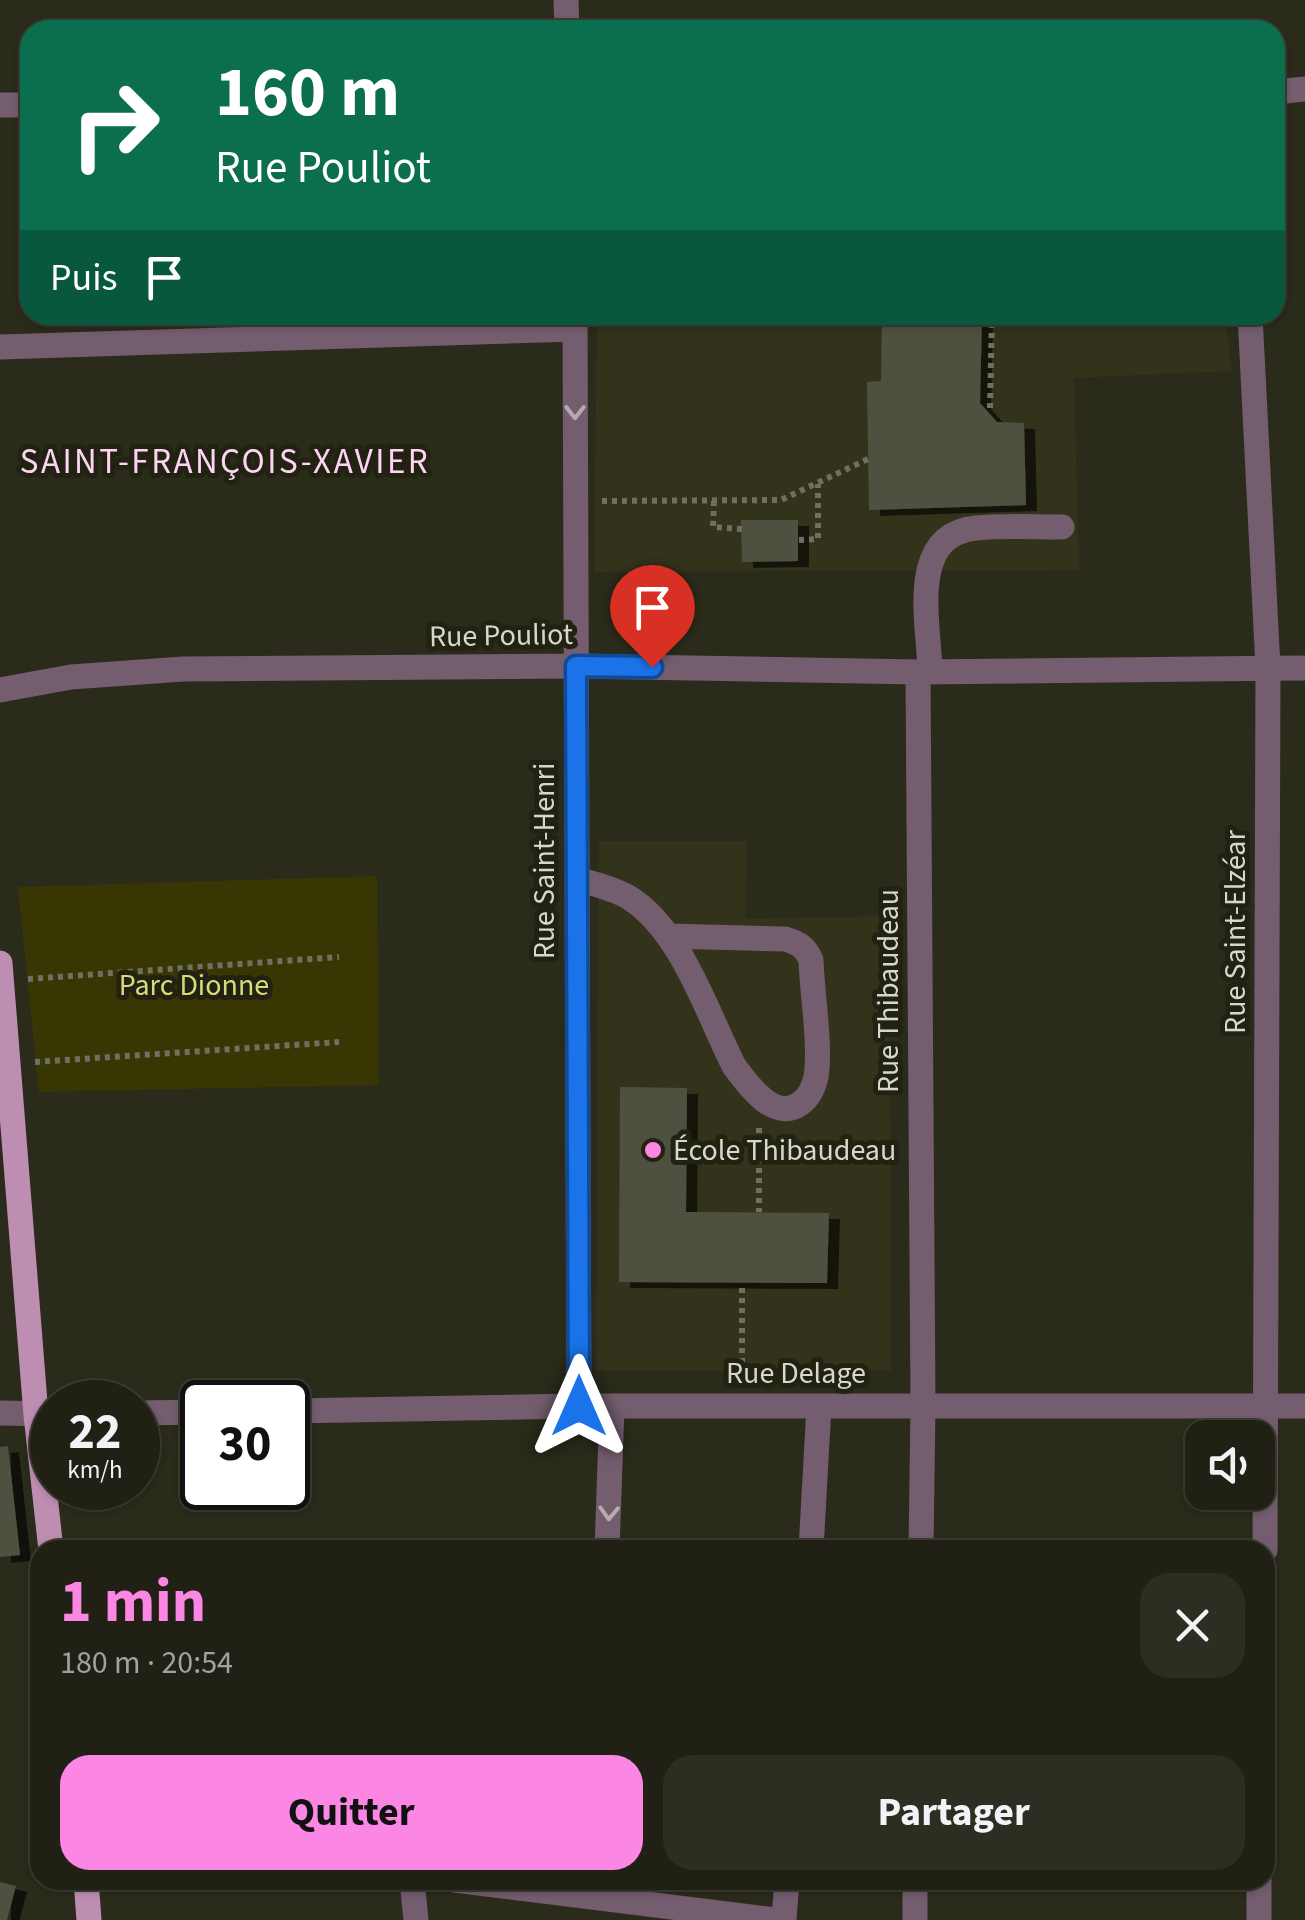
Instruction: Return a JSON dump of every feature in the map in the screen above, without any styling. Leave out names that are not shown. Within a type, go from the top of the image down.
[{"type":"main road","points":[[1,972],[41,1380]]},
{"type":"main road","points":[[49,1510],[50,1540]]},
{"type":"main road","points":[[87,1890],[89,1920]]},
{"type":"street","points":[[0,347],[506,325]]},
{"type":"street","name":"Rue Saint-Henri","points":[[575,325],[579,1406]]},
{"type":"street","name":"Rue Saint-Elzéar","points":[[1251,325],[1268,668],[1264,1540]]},
{"type":"street","name":"Rue Thibaudeau","points":[[921,1540],[927,575],[934,551],[952,535],[976,528],[1062,527]]},
{"type":"street","name":"Rue Pouliot","points":[[0,690],[71,676],[183,669],[576,666],[924,672],[1305,668]]},
{"type":"street","points":[[577,879],[628,898],[650,914],[670,936],[734,1066],[759,1095],[776,1107],[799,1105],[814,1084],[816,1074],[811,960],[806,949],[786,938],[670,936]]},
{"type":"street","name":"Rue Delage","points":[[310,1411],[579,1406],[1305,1406]]},
{"type":"street","points":[[812,1540],[819,1406]]},
{"type":"street","points":[[607,1540],[612,1407]]},
{"type":"street","points":[[0,1413],[30,1414]]},
{"type":"street","points":[[413,1890],[416,1920]]},
{"type":"street","points":[[604,1890],[711,1916],[780,1920],[785,1890]]},
{"type":"street","points":[[915,1890],[915,1920]]},
{"type":"street","points":[[1259,1890],[1259,1920]]},
{"type":"path","points":[[990,408],[992,325]]},
{"type":"path","points":[[576,502],[781,500],[868,459]]},
{"type":"path","points":[[798,540],[818,539],[818,484]]},
{"type":"path","points":[[714,500],[713,527],[742,528]]},
{"type":"path","points":[[1,972],[339,956]]},
{"type":"path","points":[[9,1063],[339,1042]]},
{"type":"path","points":[[759,1095],[759,1212]]},
{"type":"path","points":[[742,1284],[742,1406]]},
{"type":"shaded area","points":[[597,325],[1227,325],[1231,371],[1074,378],[1079,570],[594,572]]},
{"type":"shaded area","points":[[599,841],[747,841],[745,919],[889,916],[891,1370],[596,1371]]},
{"type":"green space","name":"Parc Dionne","points":[[377,876],[379,1085],[39,1092],[18,887]]},
{"type":"building","points":[[882,325],[982,325],[980,403],[997,422],[1024,423],[1026,505],[869,510],[867,382],[881,381]]},
{"type":"building","points":[[741,520],[798,520],[798,561],[742,562]]},
{"type":"building","name":"École Thibaudeau","points":[[620,1087],[687,1088],[686,1212],[829,1213],[827,1283],[619,1282]]},
{"type":"building","points":[[8,1446],[20,1555],[0,1557],[0,1447]]},
{"type":"building","points":[[0,1882],[16,1886],[7,1920],[0,1920]]},
{"type":"place","name":"École Thibaudeau","points":[[653,1150]]},
{"type":"district","name":"SAINT-FRANÇOIS-XAVIER","points":[[225,461]]},
{"type":"route","points":[[579,1406],[576,666],[652,667]]}]
